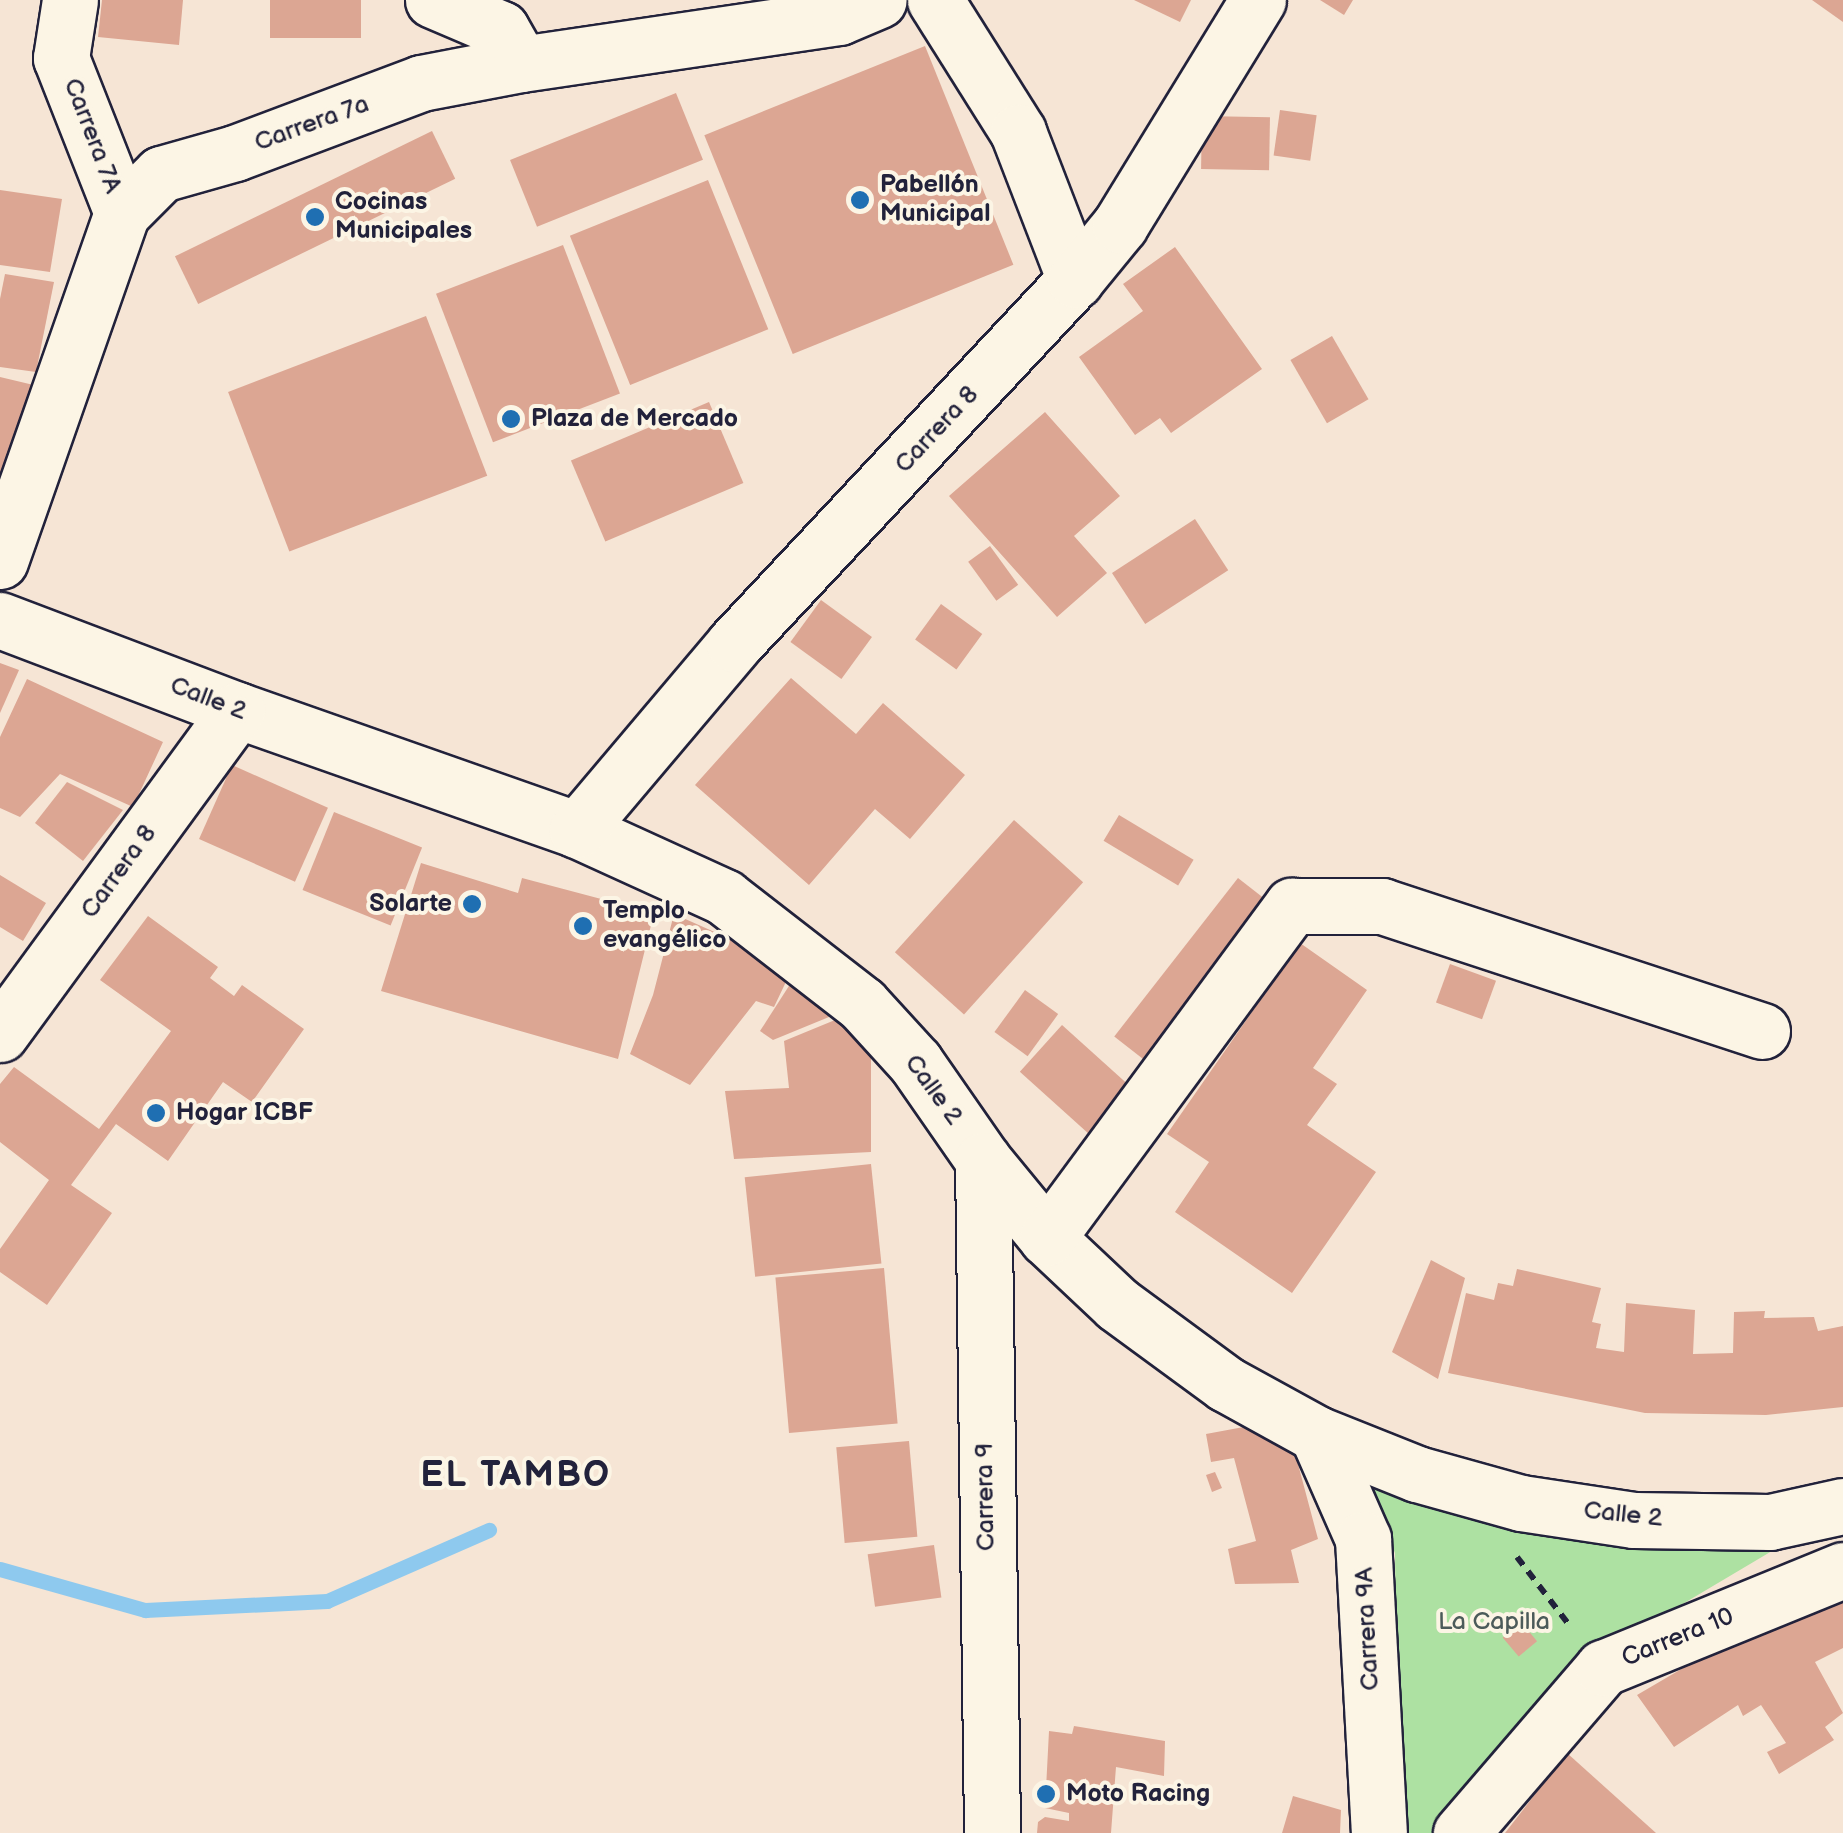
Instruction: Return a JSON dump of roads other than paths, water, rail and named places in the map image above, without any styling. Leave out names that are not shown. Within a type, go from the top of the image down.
[{"type":"street","name":"Carrera 7A","points":[[70,0],[61,58],[122,213]]},
{"type":"street","points":[[433,0],[501,29],[521,64]]},
{"type":"street","name":"Carrera 7a","points":[[0,561],[122,213],[161,174],[234,153],[421,83],[521,64],[839,17],[878,0]]},
{"type":"street","points":[[936,0],[1018,132],[1075,280]]},
{"type":"street","name":"Carrera 8","points":[[577,830],[734,644],[1075,280],[1120,225],[1258,0]]},
{"type":"street","name":"Calle 2","points":[[0,620],[237,710],[577,830],[724,897],[862,1004],[915,1062],[983,1160],[1047,1238],[1116,1304],[1226,1384],[1317,1434],[1452,1484],[1521,1503],[1634,1520],[1770,1522],[1843,1506]]},
{"type":"street","name":"Carrera 8","points":[[0,1034],[237,710]]},
{"type":"street","points":[[1047,1238],[1292,906],[1382,906],[1762,1030]]},
{"type":"street","name":"Carrera 9","points":[[983,1160],[992,1833]]},
{"type":"street","name":"Carrera 9A","points":[[1317,1434],[1363,1539],[1379,1833]]},
{"type":"street","name":"Carrera 10","points":[[1461,1833],[1603,1668],[1843,1570]]},
{"type":"waterway","points":[[0,1569],[145,1610],[327,1601],[489,1530]]},
{"type":"place","name":"Pabellón Municipal","points":[[860,200]]},
{"type":"place","name":"Cocinas Municipales","points":[[315,217]]},
{"type":"place","name":"Plaza de Mercado","points":[[511,419]]},
{"type":"place","name":"Solarte","points":[[472,904]]},
{"type":"place","name":"Templo evangélico","points":[[583,926]]},
{"type":"place","name":"Hogar ICBF","points":[[156,1113]]},
{"type":"place","name":"Moto Racing","points":[[1046,1794]]},
{"type":"district","name":"EL TAMBO","points":[[516,1476]]},
{"type":"park label","name":"La Capilla","points":[[1494,1622]]}]
